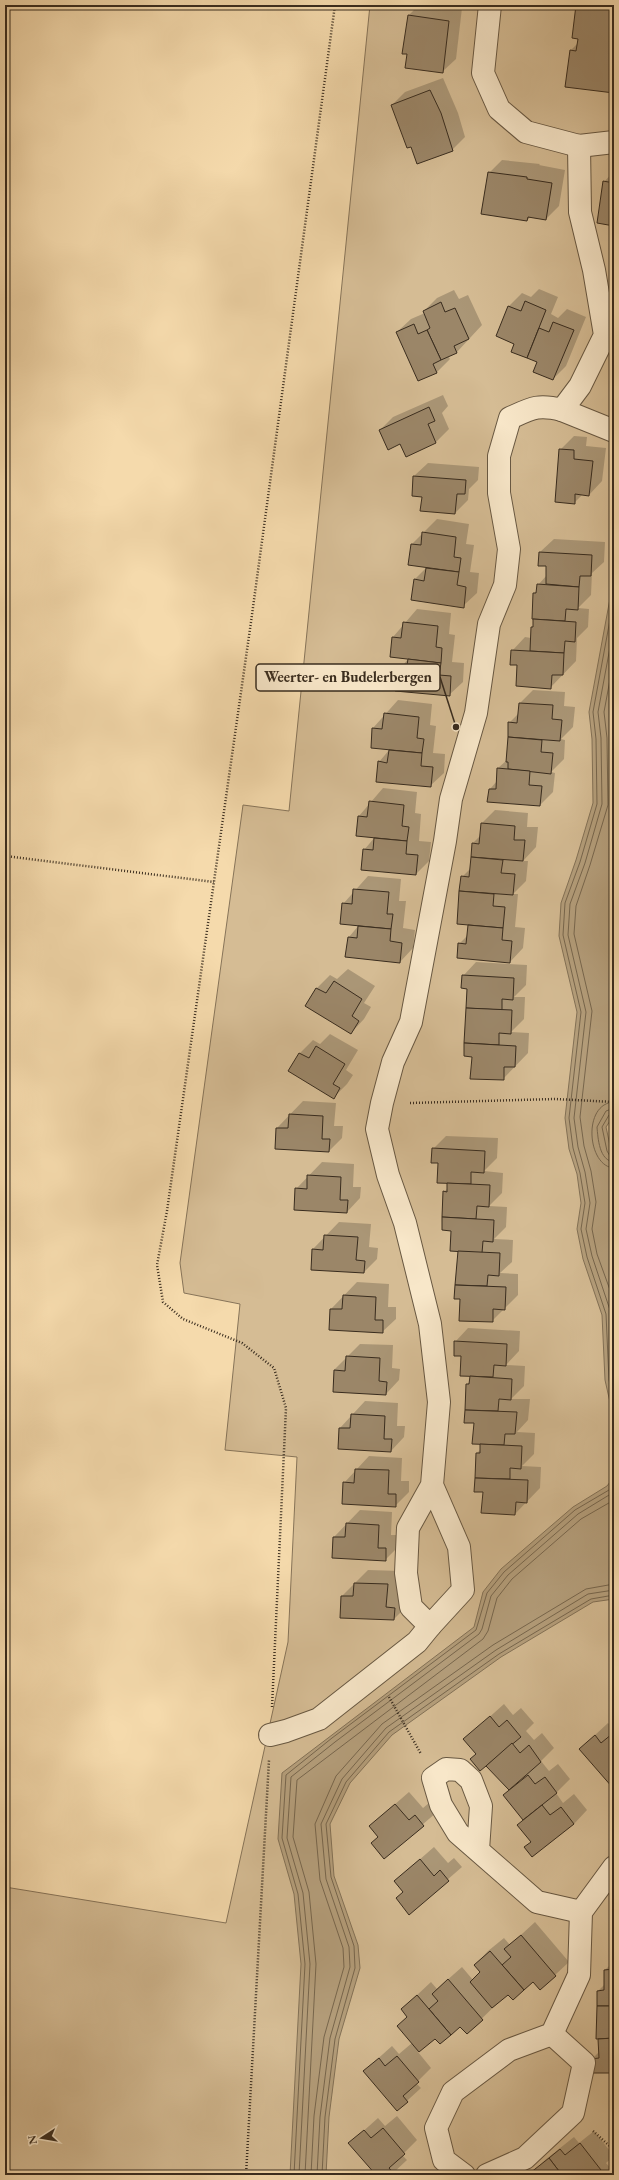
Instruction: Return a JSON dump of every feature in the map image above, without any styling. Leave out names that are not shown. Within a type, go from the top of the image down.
[{"type":"lane","points":[[490,5],[483,73],[499,109],[526,132],[579,146],[614,142]]},
{"type":"lane","points":[[562,410],[580,386],[605,335],[594,270],[580,212],[579,146]]},
{"type":"lane","points":[[430,1626],[411,1607],[406,1573],[408,1528],[432,1485],[439,1402],[430,1324],[405,1223],[388,1175],[377,1129],[393,1062],[411,1022],[445,841],[451,799],[476,713],[489,624],[505,585],[509,549],[500,493],[499,456],[510,418],[530,409],[544,405],[562,410],[614,431]]},
{"type":"lane","points":[[270,1735],[319,1719],[377,1675],[417,1642],[463,1590],[459,1547],[432,1485]]},
{"type":"lane","points":[[478,1850],[481,1806],[471,1780],[460,1770],[446,1769],[433,1778],[441,1805],[458,1833],[537,1902],[581,1912]]},
{"type":"lane","points":[[464,2175],[444,2160],[436,2128],[453,2092],[509,2050],[552,2034],[579,1975],[581,1912],[614,1867]]},
{"type":"lane","points":[[487,2175],[526,2158],[573,2113],[584,2062],[552,2034]]},
{"type":"path","points":[[246,2175],[286,1408],[274,1368],[242,1344],[183,1319],[163,1302],[157,1265],[167,1211],[214,882],[335,5]]},
{"type":"path","points":[[5,856],[214,882]]},
{"type":"path","points":[[382,1103],[555,1099],[614,1102]]},
{"type":"path","points":[[377,1675],[433,1778]]},
{"type":"shaded area","points":[[370,5],[614,5],[614,2175],[5,2175],[5,1887],[226,1923],[288,1642],[297,1457],[225,1450],[240,1304],[184,1293],[180,1263],[243,805],[289,811]]},
{"type":"water","points":[[614,577],[614,1115],[606,1127],[611,1150],[614,1155],[614,1420],[605,1380],[602,1315],[583,1259],[577,1229],[581,1203],[577,1174],[569,1149],[565,1118],[577,1012],[559,936],[561,903],[593,803],[592,739],[589,712]]},
{"type":"water","points":[[614,1477],[614,1599],[593,1602],[501,1657],[392,1735],[350,1783],[330,1824],[334,1876],[358,1945],[360,1968],[339,2039],[329,2117],[326,2175],[290,2175],[301,1964],[294,1894],[278,1839],[282,1773],[474,1627],[483,1592],[501,1569],[573,1507],[607,1486]]},
{"type":"building","points":[[576,5],[614,5],[614,93],[565,87],[570,50],[576,51],[578,39],[572,38]]},
{"type":"building","points":[[408,15],[449,21],[443,73],[405,68],[407,54],[402,54]]},
{"type":"building","points":[[430,90],[441,113],[453,151],[417,164],[411,147],[407,148],[391,105]]},
{"type":"building","points":[[488,172],[527,177],[527,179],[552,183],[546,220],[528,217],[527,221],[481,214]]},
{"type":"building","points":[[603,181],[614,183],[614,226],[597,223]]},
{"type":"building","points":[[525,301],[546,310],[527,358],[511,352],[514,344],[496,336],[508,306],[521,311]]},
{"type":"building","points":[[441,302],[445,312],[455,308],[469,339],[454,346],[457,353],[441,360],[427,330],[430,328],[423,311]]},
{"type":"building","points":[[553,322],[574,330],[553,380],[533,372],[537,362],[527,358],[539,328],[549,332]]},
{"type":"building","points":[[414,324],[418,334],[427,330],[441,360],[433,364],[437,373],[418,381],[396,332]]},
{"type":"building","points":[[429,407],[435,421],[428,424],[436,443],[406,457],[400,444],[388,450],[379,430]]},
{"type":"building","points":[[559,449],[574,450],[574,459],[593,461],[589,496],[575,494],[575,504],[555,502]]},
{"type":"building","points":[[614,474],[614,515],[610,515]]},
{"type":"building","points":[[413,476],[466,480],[465,494],[457,494],[455,514],[420,511],[422,497],[412,496]]},
{"type":"building","points":[[422,532],[456,537],[454,557],[461,558],[459,572],[408,565],[411,544],[421,545]]},
{"type":"building","points":[[539,552],[592,555],[591,576],[580,576],[579,587],[546,584],[546,566],[538,566]]},
{"type":"building","points":[[426,568],[459,572],[457,585],[466,587],[464,608],[411,600],[414,579],[424,581]]},
{"type":"building","points":[[537,584],[579,587],[578,610],[566,609],[565,621],[532,619],[533,593],[536,593]]},
{"type":"building","points":[[533,619],[576,622],[575,642],[565,641],[564,653],[530,651],[531,627],[533,627]]},
{"type":"building","points":[[403,622],[438,626],[436,647],[442,648],[441,663],[390,657],[392,637],[401,638]]},
{"type":"building","points":[[511,650],[564,653],[563,675],[552,675],[551,689],[516,686],[517,665],[510,665]]},
{"type":"building","points":[[408,659],[441,663],[439,675],[451,676],[450,696],[395,691],[397,671],[406,671]]},
{"type":"building","points":[[519,703],[553,705],[552,719],[562,720],[560,741],[508,737],[508,722],[517,723]]},
{"type":"building","points":[[384,713],[419,717],[417,738],[424,739],[422,753],[371,748],[372,728],[382,729]]},
{"type":"building","points":[[508,737],[542,740],[541,752],[553,753],[551,774],[508,769],[508,762],[506,762]]},
{"type":"building","points":[[389,750],[422,753],[421,766],[433,767],[431,787],[376,782],[378,761],[387,763]]},
{"type":"building","points":[[497,768],[530,771],[529,785],[542,786],[540,806],[487,802],[489,789],[496,789]]},
{"type":"building","points":[[369,801],[404,805],[402,826],[409,827],[407,841],[356,836],[358,816],[367,817]]},
{"type":"building","points":[[481,823],[515,826],[514,840],[525,840],[523,861],[471,857],[472,843],[479,844]]},
{"type":"building","points":[[374,838],[407,841],[406,854],[418,855],[416,875],[361,870],[363,849],[373,850]]},
{"type":"building","points":[[471,857],[503,860],[501,873],[515,874],[513,895],[459,891],[461,876],[469,877]]},
{"type":"building","points":[[353,889],[389,892],[387,914],[393,914],[391,929],[340,924],[342,903],[352,904]]},
{"type":"building","points":[[459,891],[494,894],[493,906],[505,907],[503,928],[457,924]]},
{"type":"building","points":[[468,925],[503,928],[502,940],[512,941],[510,963],[457,958],[458,943],[466,944]]},
{"type":"building","points":[[358,926],[391,929],[390,941],[402,943],[400,963],[345,957],[348,937],[357,938]]},
{"type":"building","points":[[462,975],[514,978],[513,1000],[502,999],[502,1010],[466,1008],[467,989],[461,988]]},
{"type":"building","points":[[334,981],[362,999],[352,1016],[359,1021],[351,1034],[305,1006],[316,988],[326,993]]},
{"type":"building","points":[[466,1008],[512,1010],[511,1034],[499,1033],[499,1045],[464,1043]]},
{"type":"building","points":[[464,1043],[516,1046],[515,1067],[504,1067],[504,1080],[470,1079],[472,1057],[464,1056]]},
{"type":"building","points":[[316,1046],[345,1064],[333,1084],[340,1088],[334,1099],[288,1071],[299,1053],[309,1058]]},
{"type":"building","points":[[289,1114],[323,1116],[322,1139],[330,1139],[329,1152],[275,1149],[276,1128],[288,1128]]},
{"type":"building","points":[[432,1148],[485,1151],[484,1173],[471,1172],[471,1184],[437,1183],[438,1163],[431,1163]]},
{"type":"building","points":[[307,1175],[341,1177],[340,1200],[348,1200],[347,1213],[294,1210],[295,1188],[307,1189]]},
{"type":"building","points":[[447,1183],[490,1185],[489,1207],[477,1206],[476,1219],[442,1217],[443,1191],[447,1192]]},
{"type":"building","points":[[442,1217],[494,1220],[493,1242],[483,1241],[482,1253],[450,1251],[451,1231],[442,1230]]},
{"type":"building","points":[[324,1235],[358,1237],[356,1260],[365,1261],[364,1273],[311,1270],[312,1249],[323,1250]]},
{"type":"building","points":[[458,1251],[500,1253],[499,1276],[488,1275],[487,1286],[455,1285]]},
{"type":"building","points":[[455,1285],[506,1287],[505,1310],[493,1309],[493,1322],[459,1321],[460,1299],[454,1299]]},
{"type":"building","points":[[343,1295],[376,1297],[375,1320],[383,1320],[383,1333],[329,1330],[330,1309],[342,1309]]},
{"type":"building","points":[[454,1341],[507,1344],[506,1366],[494,1365],[493,1377],[460,1376],[461,1356],[454,1356]]},
{"type":"building","points":[[346,1356],[380,1358],[379,1381],[387,1382],[386,1395],[333,1392],[334,1370],[345,1371]]},
{"type":"building","points":[[470,1376],[512,1379],[511,1400],[499,1399],[498,1411],[465,1410],[466,1384],[469,1384]]},
{"type":"building","points":[[465,1410],[517,1412],[515,1434],[505,1434],[504,1445],[472,1444],[474,1423],[464,1423]]},
{"type":"building","points":[[351,1414],[385,1416],[384,1439],[392,1439],[391,1452],[338,1449],[339,1428],[350,1428]]},
{"type":"building","points":[[480,1444],[522,1446],[521,1469],[510,1468],[510,1479],[475,1478],[476,1453],[480,1453]]},
{"type":"building","points":[[355,1469],[389,1470],[388,1494],[396,1494],[396,1507],[342,1504],[343,1482],[354,1483]]},
{"type":"building","points":[[475,1478],[528,1480],[527,1503],[516,1502],[515,1515],[481,1513],[483,1492],[474,1492]]},
{"type":"building","points":[[346,1523],[379,1525],[378,1548],[386,1548],[386,1561],[332,1558],[333,1537],[345,1537]]},
{"type":"building","points":[[354,1583],[388,1584],[386,1607],[395,1608],[394,1620],[340,1618],[341,1596],[353,1596]]},
{"type":"building","points":[[490,1716],[499,1727],[507,1720],[521,1737],[480,1771],[470,1759],[476,1754],[463,1739]]},
{"type":"building","points":[[612,1734],[614,1736],[613,1788],[579,1749],[595,1735],[601,1743]]},
{"type":"building","points":[[512,1743],[520,1753],[529,1745],[541,1762],[509,1790],[486,1766]]},
{"type":"building","points":[[528,1775],[535,1784],[545,1777],[557,1793],[523,1820],[503,1795]]},
{"type":"building","points":[[395,1804],[409,1820],[415,1815],[424,1826],[384,1859],[371,1843],[378,1837],[369,1826]]},
{"type":"building","points":[[542,1805],[550,1815],[561,1807],[574,1824],[532,1857],[524,1847],[531,1842],[517,1825]]},
{"type":"building","points":[[420,1859],[434,1876],[440,1870],[449,1881],[409,1915],[396,1898],[403,1892],[394,1881]]},
{"type":"building","points":[[521,1935],[556,1976],[540,1990],[533,1982],[524,1990],[502,1965],[511,1957],[504,1949]]},
{"type":"building","points":[[490,1951],[524,1990],[513,2000],[508,1995],[492,2008],[470,1982],[480,1972],[474,1965]]},
{"type":"building","points":[[614,1969],[614,2006],[597,2006],[597,1991],[604,1990],[604,1970]]},
{"type":"building","points":[[448,1979],[483,2020],[467,2034],[460,2027],[451,2035],[429,2009],[438,2001],[432,1994]]},
{"type":"building","points":[[417,1995],[451,2035],[440,2044],[435,2039],[419,2052],[397,2026],[407,2017],[401,2009]]},
{"type":"building","points":[[597,2006],[614,2006],[614,2038],[596,2039]]},
{"type":"building","points":[[614,2038],[614,2073],[591,2073],[591,2059],[599,2058],[598,2039]]},
{"type":"building","points":[[397,2056],[419,2082],[403,2096],[408,2102],[397,2111],[363,2071],[379,2058],[385,2066]]},
{"type":"building","points":[[611,2073],[614,2073],[614,2110],[611,2110]]},
{"type":"building","points":[[612,2119],[614,2119],[614,2140],[612,2140]]},
{"type":"building","points":[[383,2128],[405,2154],[389,2168],[394,2174],[393,2175],[376,2175],[348,2143],[364,2130],[371,2138]]},
{"type":"building","points":[[580,2143],[601,2170],[594,2175],[562,2175],[549,2158],[560,2149],[565,2155]]},
{"type":"building","points":[[549,2158],[562,2175],[532,2175],[530,2173]]},
{"type":"place","name":"Weerter- en Budelerbergen","points":[[456,727]]}]
